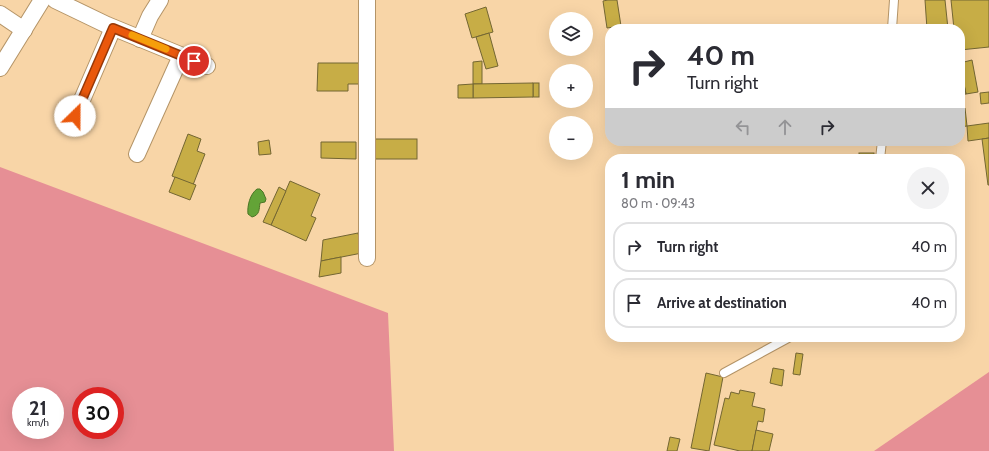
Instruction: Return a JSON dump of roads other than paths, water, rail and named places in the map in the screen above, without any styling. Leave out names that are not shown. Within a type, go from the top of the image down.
[{"type":"street","points":[[0,68],[42,0]]},
{"type":"street","points":[[54,0],[113,28],[207,66]]},
{"type":"street","points":[[140,38],[150,16],[160,0]]},
{"type":"street","points":[[367,0],[368,258]]},
{"type":"street","points":[[0,14],[24,30]]},
{"type":"street","points":[[75,116],[113,28]]},
{"type":"street","points":[[137,154],[181,56]]},
{"type":"lane","points":[[892,24],[894,0]]},
{"type":"lane","points":[[724,372],[781,342]]}]
